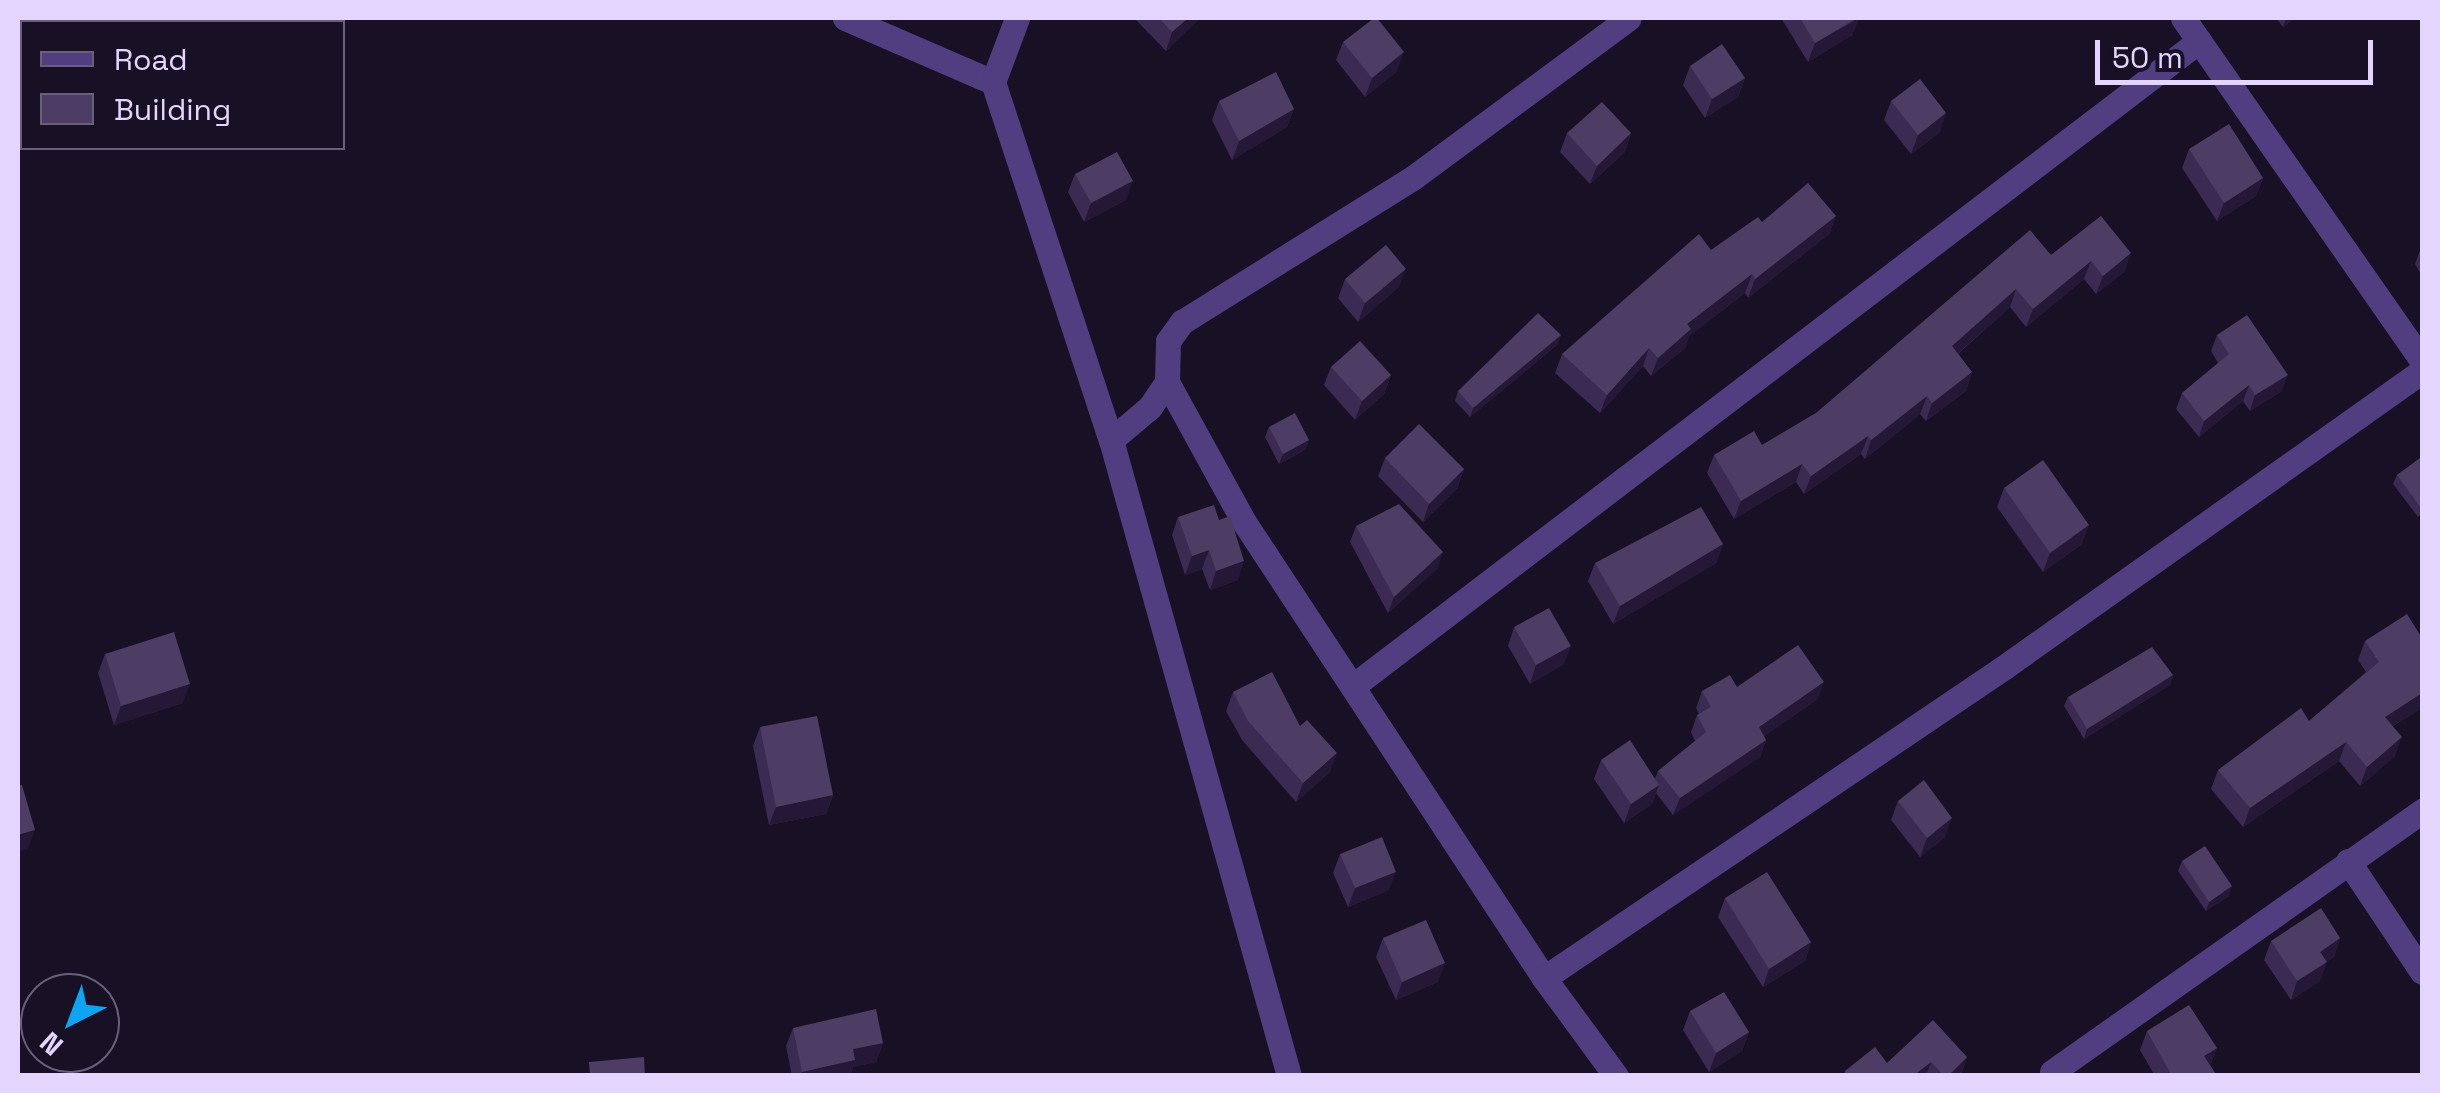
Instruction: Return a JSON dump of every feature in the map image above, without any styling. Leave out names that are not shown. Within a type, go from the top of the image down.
[{"type":"street","points":[[845,18],[993,82]]},
{"type":"street","points":[[1017,18],[993,82],[1110,440],[1290,1076]]},
{"type":"street","points":[[1616,1076],[1544,978],[1244,522],[1167,382],[1168,340],[1182,322],[1414,177],[1630,18]]},
{"type":"street","points":[[2183,18],[2422,361]]},
{"type":"street","points":[[1353,686],[2200,41]]},
{"type":"street","points":[[1544,978],[2003,668],[2422,371]]},
{"type":"street","points":[[1110,440],[1150,407],[1167,382]]},
{"type":"street","points":[[2052,1074],[2422,810]]},
{"type":"street","points":[[2348,861],[2422,972]]},
{"type":"building","points":[[165,18],[244,20],[166,20]]},
{"type":"building","points":[[1159,18],[1188,18],[1172,32]]},
{"type":"building","points":[[1374,18],[1404,52],[1372,78],[1343,42]]},
{"type":"building","points":[[1800,18],[1857,18],[1815,43]]},
{"type":"building","points":[[1722,44],[1745,78],[1712,99],[1690,66]]},
{"type":"building","points":[[1276,72],[1294,109],[1239,141],[1219,101]]},
{"type":"building","points":[[1920,79],[1946,113],[1918,135],[1891,101]]},
{"type":"building","points":[[1602,102],[1631,133],[1597,166],[1567,133]]},
{"type":"building","points":[[2229,124],[2263,178],[2224,203],[2189,149]]},
{"type":"building","points":[[1117,152],[1133,181],[1091,203],[1075,174]]},
{"type":"building","points":[[1808,183],[1836,216],[1755,279],[1752,274],[1687,324],[1691,329],[1658,358],[1649,348],[1607,395],[1562,354],[1699,234],[1711,250],[1758,217],[1762,222]]},
{"type":"building","points":[[2101,216],[2131,253],[2103,276],[2091,261],[2033,309],[2016,289],[1952,346],[1972,372],[1932,403],[1927,396],[1871,440],[1868,436],[1811,476],[1802,464],[1741,501],[1714,455],[1754,431],[1762,445],[1816,413],[2030,230],[2051,255]]},
{"type":"building","points":[[1386,245],[1406,269],[1365,303],[1345,279]]},
{"type":"building","points":[[1538,313],[1561,335],[1473,408],[1458,391]]},
{"type":"building","points":[[2247,315],[2288,375],[2255,395],[2249,385],[2204,421],[2182,393],[2229,354],[2217,335]]},
{"type":"building","points":[[1360,341],[1391,375],[1362,401],[1331,367]]},
{"type":"building","points":[[1295,413],[1309,440],[1283,454],[1269,427]]},
{"type":"building","points":[[1419,424],[1464,469],[1429,504],[1385,458]]},
{"type":"building","points":[[2420,458],[2422,461],[2421,508],[2397,475]]},
{"type":"building","points":[[2043,460],[2089,525],[2050,553],[2004,488]]},
{"type":"building","points":[[1399,504],[1443,552],[1394,597],[1356,526]]},
{"type":"building","points":[[1214,505],[1219,520],[1230,516],[1244,561],[1216,571],[1209,550],[1192,556],[1178,517]]},
{"type":"building","points":[[1701,507],[1723,544],[1620,606],[1595,563]]},
{"type":"building","points":[[1549,608],[1571,646],[1536,665],[1514,627]]},
{"type":"building","points":[[2407,614],[2422,638],[2422,693],[2385,717],[2402,737],[2367,767],[2346,742],[2250,808],[2218,770],[2301,708],[2309,721],[2379,662],[2365,641]]},
{"type":"building","points":[[174,632],[190,684],[121,706],[105,654]]},
{"type":"building","points":[[1798,645],[1824,682],[1759,727],[1766,740],[1680,798],[1658,771],[1706,732],[1697,715],[1711,707],[1702,691],[1730,675],[1737,687]]},
{"type":"building","points":[[2152,647],[2173,675],[2087,729],[2068,697]]},
{"type":"building","points":[[1272,672],[1300,726],[1307,720],[1337,753],[1303,783],[1248,721],[1233,692]]},
{"type":"building","points":[[817,716],[833,795],[776,807],[760,727]]},
{"type":"building","points":[[1630,740],[1659,785],[1631,804],[1601,760]]},
{"type":"building","points":[[1924,780],[1952,818],[1927,838],[1898,801]]},
{"type":"building","points":[[22,785],[35,830],[18,835],[18,786]]},
{"type":"building","points":[[1382,837],[1396,872],[1355,888],[1340,854]]},
{"type":"building","points":[[2205,846],[2232,886],[2209,902],[2182,861]]},
{"type":"building","points":[[1767,872],[1811,942],[1769,969],[1725,898]]},
{"type":"building","points":[[2321,908],[2340,938],[2320,952],[2327,962],[2297,981],[2271,941]]},
{"type":"building","points":[[1426,920],[1445,963],[1402,982],[1383,938]]},
{"type":"building","points":[[1724,992],[1749,1032],[1716,1053],[1690,1011]]},
{"type":"building","points":[[2189,1005],[2217,1048],[2204,1056],[2217,1076],[2172,1076],[2147,1031]]},
{"type":"building","points":[[876,1009],[883,1043],[853,1049],[855,1060],[802,1072],[793,1028]]},
{"type":"building","points":[[1933,1020],[1967,1057],[1948,1076],[1931,1062],[1913,1076],[1848,1076],[1845,1071],[1875,1047],[1887,1063]]},
{"type":"building","points":[[644,1057],[645,1076],[590,1076],[589,1062]]}]
